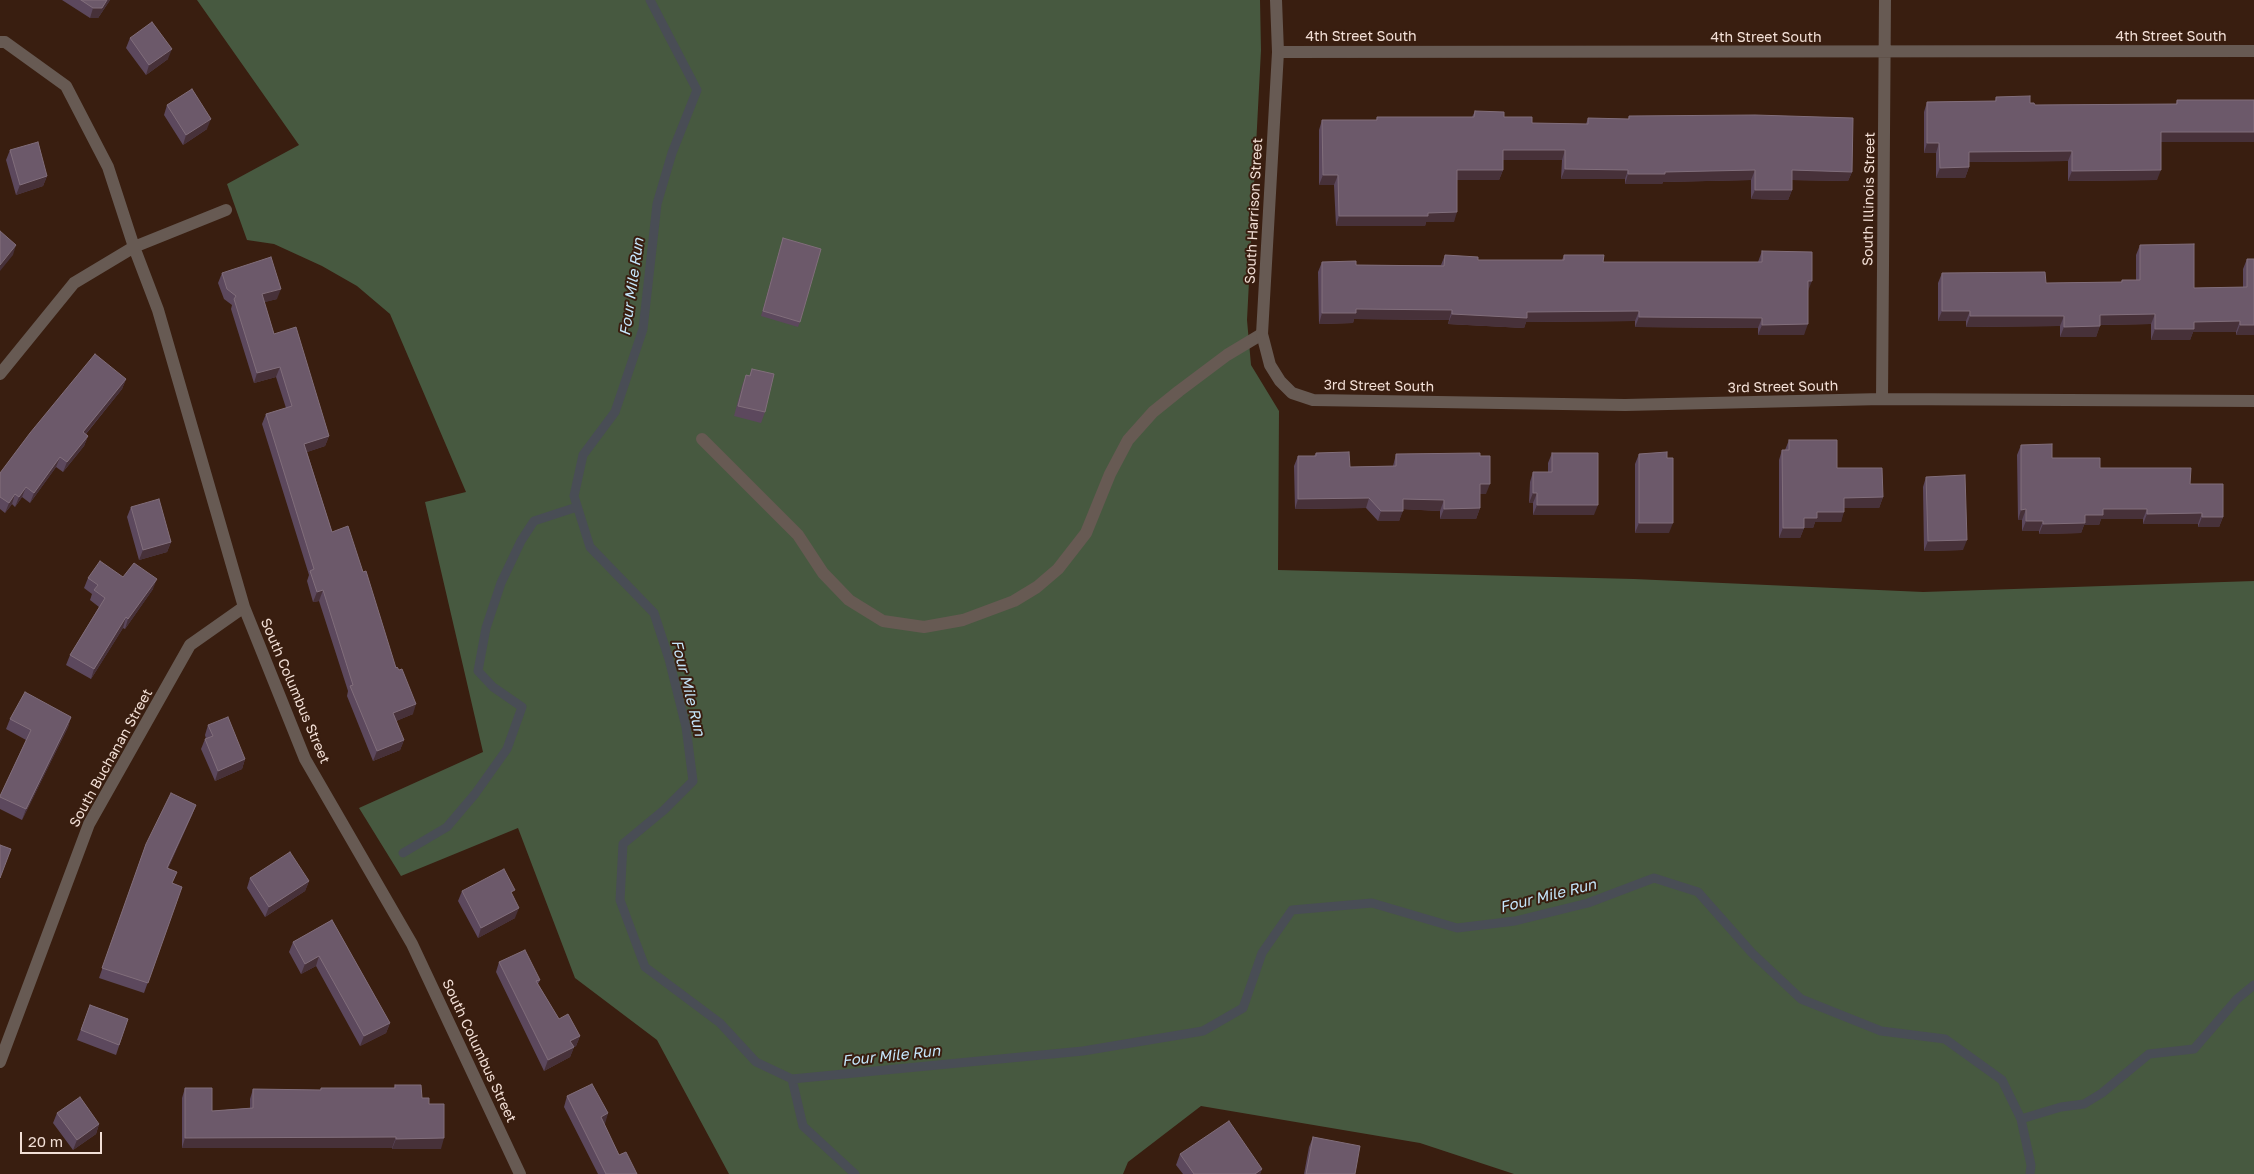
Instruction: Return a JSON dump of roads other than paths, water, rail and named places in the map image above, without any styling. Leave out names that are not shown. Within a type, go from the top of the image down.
[{"type":"street","name":"South Harrison Street","points":[[1276,0],[1278,52],[1262,334],[1270,365],[1280,381],[1292,393],[1313,400]]},
{"type":"street","name":"South Illinois Street","points":[[1882,399],[1885,0]]},
{"type":"street","name":"South Columbus Street","points":[[0,42],[4,42],[66,86],[108,167],[134,247],[158,310],[244,607],[305,759],[412,944],[520,1174]]},
{"type":"street","name":"4th Street South","points":[[1278,52],[1886,53],[2254,51]]},
{"type":"street","points":[[0,374],[74,283],[134,247],[226,210]]},
{"type":"street","points":[[702,439],[798,535],[823,573],[849,600],[883,621],[924,627],[963,620],[1014,601],[1037,587],[1058,569],[1086,533],[1110,474],[1128,440],[1153,412],[1179,391],[1227,355],[1262,334]]},
{"type":"street","name":"3rd Street South","points":[[1313,400],[1625,405],[1882,399],[2254,401]]},
{"type":"street","name":"South Buchanan Street","points":[[0,1062],[89,824],[190,645],[244,607]]},
{"type":"waterway","name":"Four Mile Run","points":[[650,0],[697,90],[672,153],[657,204],[643,329],[615,412],[583,455],[574,496],[590,547],[654,613],[669,659],[686,727],[693,781],[664,810],[623,844],[620,900],[645,967],[720,1023],[756,1062],[792,1079],[1083,1051],[1203,1031],[1243,1008],[1262,953],[1292,910],[1372,903],[1457,928],[1515,921],[1588,903],[1654,878],[1698,892],[1752,953],[1801,999],[1881,1031],[1945,1039],[2002,1080],[2021,1119],[2031,1165],[2030,1174]]},
{"type":"waterway","points":[[403,853],[447,827],[475,794],[507,749],[522,707],[493,687],[478,671],[486,628],[501,583],[521,541],[534,521],[577,507]]},
{"type":"waterway","points":[[2021,1119],[2061,1107],[2084,1104],[2102,1093],[2149,1054],[2194,1049],[2237,999],[2254,985]]},
{"type":"waterway","points":[[792,1079],[803,1126],[855,1174]]}]
